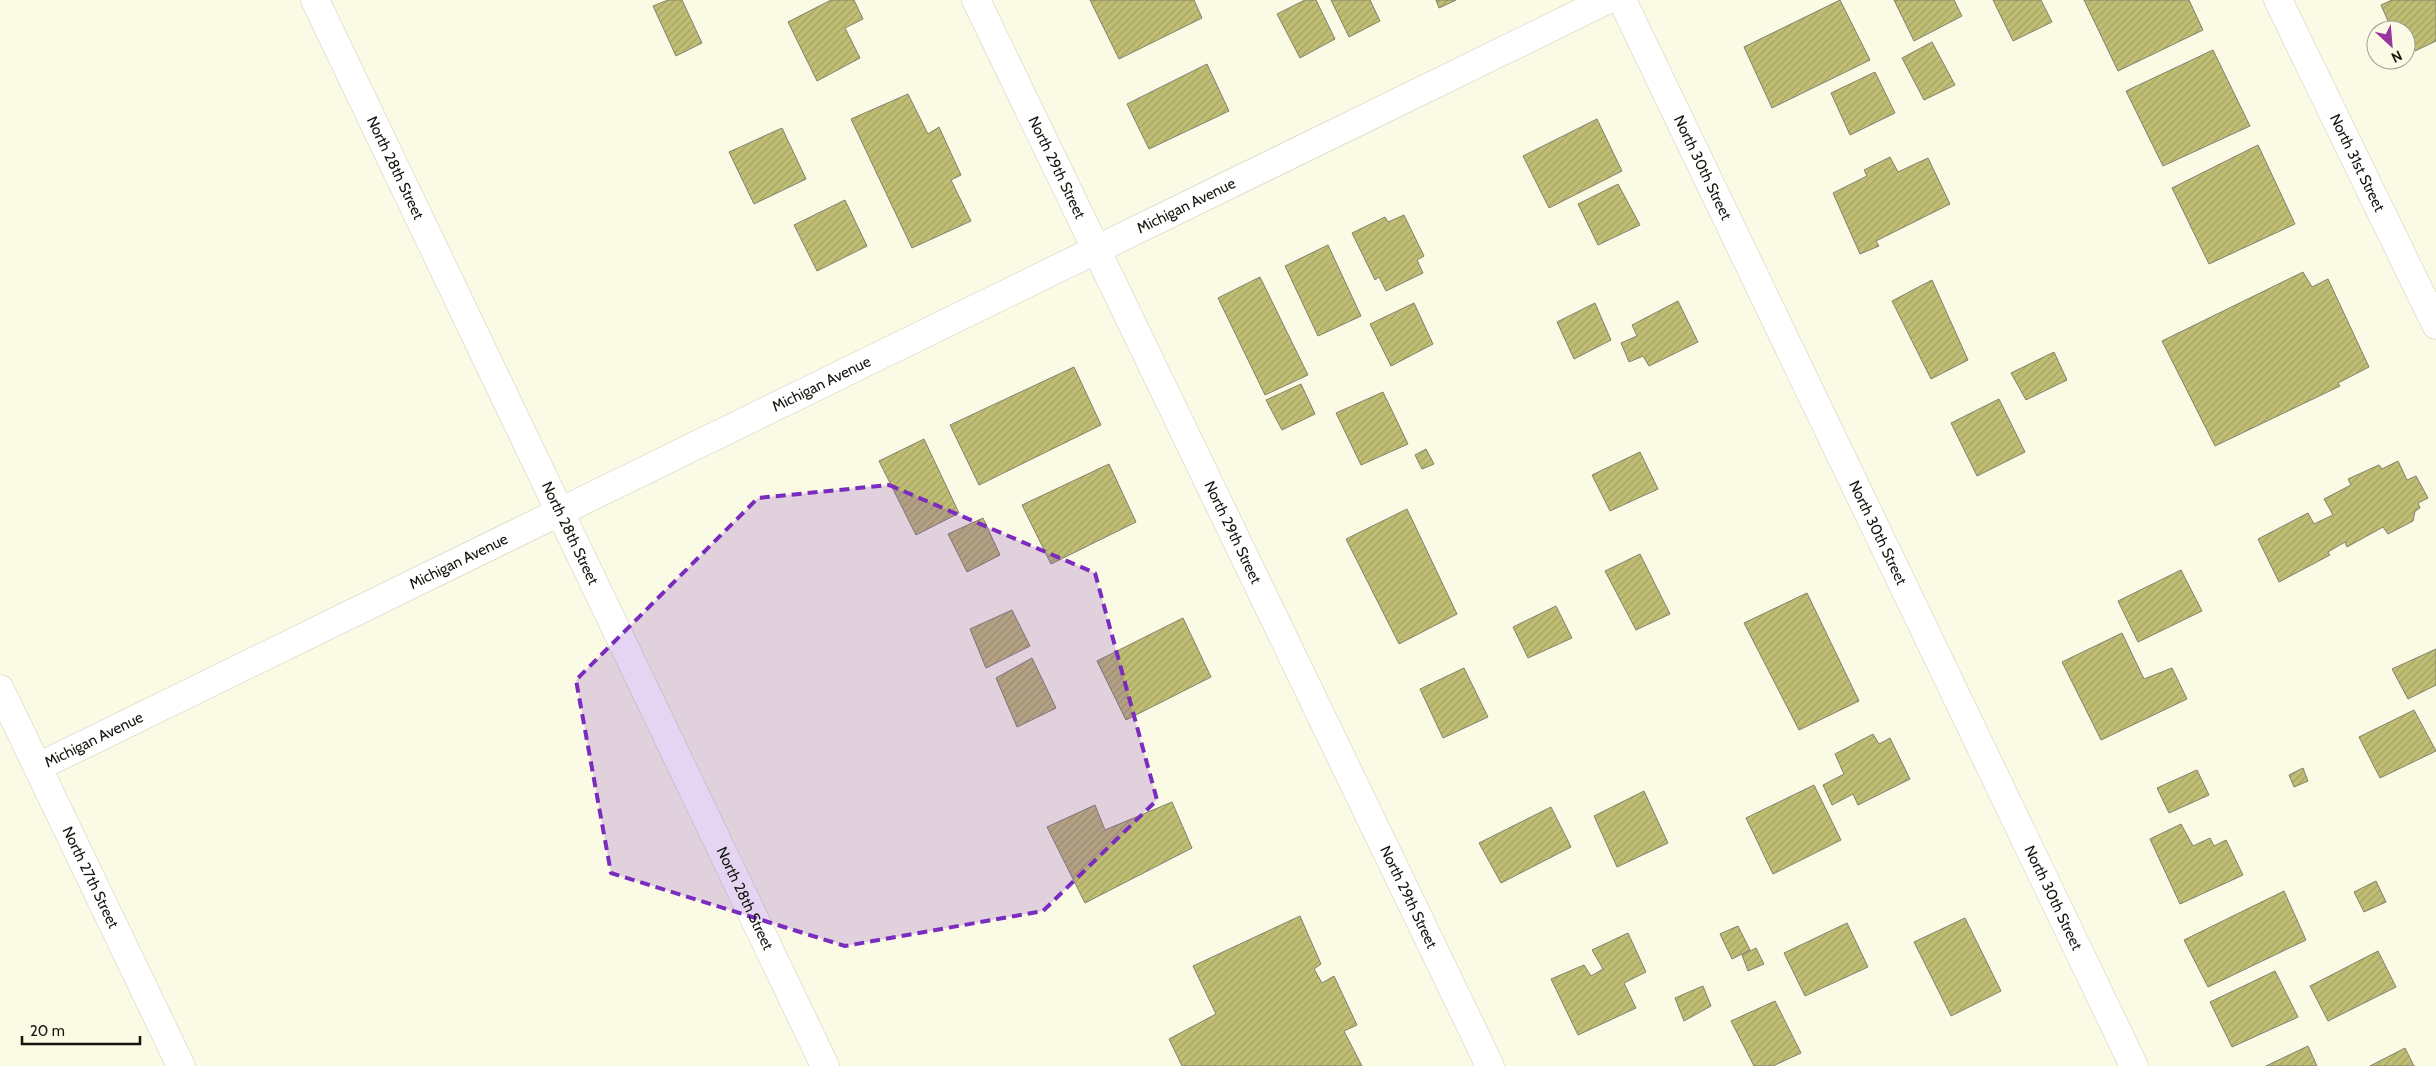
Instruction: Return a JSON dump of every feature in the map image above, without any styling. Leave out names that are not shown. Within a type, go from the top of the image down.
[{"type":"street","name":"North 28th Street","points":[[315,0],[825,1066]]},
{"type":"street","name":"North 29th Street","points":[[976,0],[1490,1066]]},
{"type":"street","name":"Michigan Avenue","points":[[38,767],[1607,0]]},
{"type":"street","name":"North 30th Street","points":[[1622,0],[2134,1066]]},
{"type":"street","name":"North 31st Street","points":[[2278,0],[2436,325]]},
{"type":"street","name":"North 27th Street","points":[[0,689],[181,1066]]},
{"type":"highlighted area","points":[[889,485],[1095,573],[1157,800],[1043,911],[845,946],[611,873],[576,680],[758,498]]},
{"type":"building","points":[[668,0],[682,0],[702,43],[676,56],[653,6]]},
{"type":"building","points":[[831,0],[854,0],[863,19],[845,28],[860,58],[817,81],[788,22]]},
{"type":"building","points":[[1090,0],[1194,0],[1202,18],[1119,59]]},
{"type":"building","points":[[1305,0],[1316,0],[1335,39],[1300,58],[1277,14]]},
{"type":"building","points":[[1331,0],[1370,0],[1380,21],[1349,37]]},
{"type":"building","points":[[1436,0],[1456,0],[1439,8]]},
{"type":"building","points":[[1840,0],[1870,60],[1772,108],[1744,47]]},
{"type":"building","points":[[1894,0],[1954,0],[1962,16],[1914,41]]},
{"type":"building","points":[[1993,0],[2041,0],[2052,22],[2013,41]]},
{"type":"building","points":[[2084,0],[2189,0],[2203,30],[2118,71]]},
{"type":"building","points":[[2392,0],[2436,0],[2436,41],[2416,51],[2416,20],[2388,20],[2381,5]]},
{"type":"building","points":[[1932,42],[1955,85],[1924,100],[1902,58]]},
{"type":"building","points":[[2213,50],[2250,126],[2163,166],[2126,91]]},
{"type":"building","points":[[1207,64],[1229,111],[1149,149],[1127,104]]},
{"type":"building","points":[[1875,72],[1895,113],[1850,135],[1831,93]]},
{"type":"building","points":[[908,94],[928,134],[939,127],[961,175],[951,180],[971,221],[912,248],[851,119]]},
{"type":"building","points":[[1597,119],[1622,171],[1549,208],[1523,156]]},
{"type":"building","points":[[782,128],[806,179],[754,204],[729,152]]},
{"type":"building","points":[[2258,145],[2295,224],[2209,264],[2172,188]]},
{"type":"building","points":[[1890,157],[1898,172],[1928,158],[1950,204],[1876,241],[1879,246],[1860,254],[1833,193],[1867,176],[1864,170]]},
{"type":"building","points":[[1618,184],[1640,225],[1598,245],[1578,204]]},
{"type":"building","points":[[845,200],[867,246],[817,271],[794,225]]},
{"type":"building","points":[[1404,215],[1424,256],[1417,260],[1423,273],[1386,291],[1379,277],[1375,280],[1352,233],[1385,217],[1388,222]]},
{"type":"building","points":[[1328,245],[1361,316],[1318,336],[1285,266]]},
{"type":"building","points":[[2303,272],[2312,287],[2328,279],[2369,367],[2338,383],[2340,386],[2215,446],[2162,341]]},
{"type":"building","points":[[1260,277],[1308,375],[1265,395],[1218,298]]},
{"type":"building","points":[[1932,280],[1968,360],[1931,379],[1892,301]]},
{"type":"building","points":[[1678,301],[1698,342],[1649,366],[1643,356],[1629,362],[1621,343],[1637,336],[1632,325]]},
{"type":"building","points":[[1414,303],[1433,344],[1391,366],[1370,324]]},
{"type":"building","points":[[1595,303],[1611,340],[1574,359],[1557,322]]},
{"type":"building","points":[[2054,352],[2067,380],[2026,400],[2011,373]]},
{"type":"building","points":[[1074,367],[1101,425],[979,485],[950,425]]},
{"type":"building","points":[[1301,384],[1315,414],[1282,430],[1266,400]]},
{"type":"building","points":[[1383,392],[1408,444],[1361,465],[1336,413]]},
{"type":"building","points":[[1999,399],[2025,452],[1977,476],[1951,423]]},
{"type":"building","points":[[924,439],[959,513],[916,535],[879,461]]},
{"type":"building","points":[[1426,449],[1434,464],[1422,469],[1415,455]]},
{"type":"building","points":[[1640,452],[1658,489],[1610,511],[1592,475]]},
{"type":"building","points":[[2398,461],[2407,480],[2416,476],[2428,498],[2418,503],[2420,508],[2415,511],[2413,521],[2388,534],[2383,527],[2347,547],[2345,542],[2328,552],[2330,555],[2279,582],[2258,539],[2308,513],[2314,524],[2333,515],[2324,499],[2351,485],[2348,479],[2379,465],[2382,469]]},
{"type":"building","points":[[1109,464],[1136,522],[1051,564],[1022,505]]},
{"type":"building","points":[[1407,509],[1457,614],[1399,644],[1346,539]]},
{"type":"building","points":[[983,518],[1000,555],[967,572],[948,534]]},
{"type":"building","points":[[1640,554],[1670,614],[1636,630],[1605,571]]},
{"type":"building","points":[[2181,570],[2202,611],[2138,642],[2118,601]]},
{"type":"building","points":[[1807,593],[1859,701],[1799,730],[1744,623]]},
{"type":"building","points":[[1556,606],[1572,638],[1528,658],[1513,627]]},
{"type":"building","points":[[1012,610],[1030,646],[986,668],[970,629]]},
{"type":"building","points":[[1183,618],[1211,677],[1126,720],[1097,661]]},
{"type":"building","points":[[2122,633],[2144,679],[2172,668],[2187,699],[2101,740],[2062,662]]},
{"type":"building","points":[[2436,649],[2436,685],[2408,699],[2392,669]]},
{"type":"building","points":[[1032,658],[1056,708],[1017,727],[996,678]]},
{"type":"building","points":[[1464,668],[1488,717],[1443,738],[1420,689]]},
{"type":"building","points":[[2414,710],[2436,751],[2380,778],[2359,737]]},
{"type":"building","points":[[1873,734],[1879,744],[1890,738],[1910,779],[1858,805],[1853,794],[1832,805],[1823,785],[1844,774],[1835,754]]},
{"type":"building","points":[[2303,768],[2308,781],[2294,787],[2289,775]]},
{"type":"building","points":[[2197,770],[2209,795],[2169,813],[2157,788]]},
{"type":"building","points":[[1814,785],[1841,840],[1773,874],[1746,818]]},
{"type":"building","points":[[1644,791],[1668,843],[1617,867],[1594,816]]},
{"type":"building","points":[[1172,802],[1192,848],[1085,903],[1047,827],[1095,805],[1105,830]]},
{"type":"building","points":[[1551,807],[1571,847],[1501,883],[1479,843]]},
{"type":"building","points":[[2181,824],[2193,846],[2210,838],[2214,846],[2226,840],[2243,875],[2180,904],[2150,839]]},
{"type":"building","points":[[2376,881],[2386,902],[2364,912],[2354,892]]},
{"type":"building","points":[[2284,891],[2306,940],[2208,987],[2184,940]]},
{"type":"building","points":[[1300,916],[1321,964],[1314,969],[1322,983],[1334,976],[1357,1025],[1344,1031],[1362,1066],[1182,1066],[1169,1039],[1216,1014],[1193,966]]},
{"type":"building","points":[[1965,918],[2001,991],[1951,1016],[1914,942]]},
{"type":"building","points":[[1847,923],[1868,967],[1805,996],[1784,953]]},
{"type":"building","points":[[1738,926],[1750,950],[1732,959],[1720,934]]},
{"type":"building","points":[[1628,933],[1646,972],[1624,983],[1636,1008],[1578,1035],[1551,979],[1584,965],[1591,976],[1603,969],[1592,950]]},
{"type":"building","points":[[1756,948],[1764,964],[1748,971],[1742,955]]},
{"type":"building","points":[[2378,951],[2396,987],[2328,1021],[2310,986]]},
{"type":"building","points":[[2275,971],[2298,1017],[2232,1047],[2210,1002]]},
{"type":"building","points":[[1703,986],[1711,1006],[1684,1021],[1675,998]]},
{"type":"building","points":[[1775,1001],[1801,1053],[1773,1066],[1754,1066],[1731,1021]]},
{"type":"building","points":[[2308,1046],[2317,1066],[2266,1066]]},
{"type":"building","points":[[2405,1048],[2414,1066],[2370,1066]]}]
